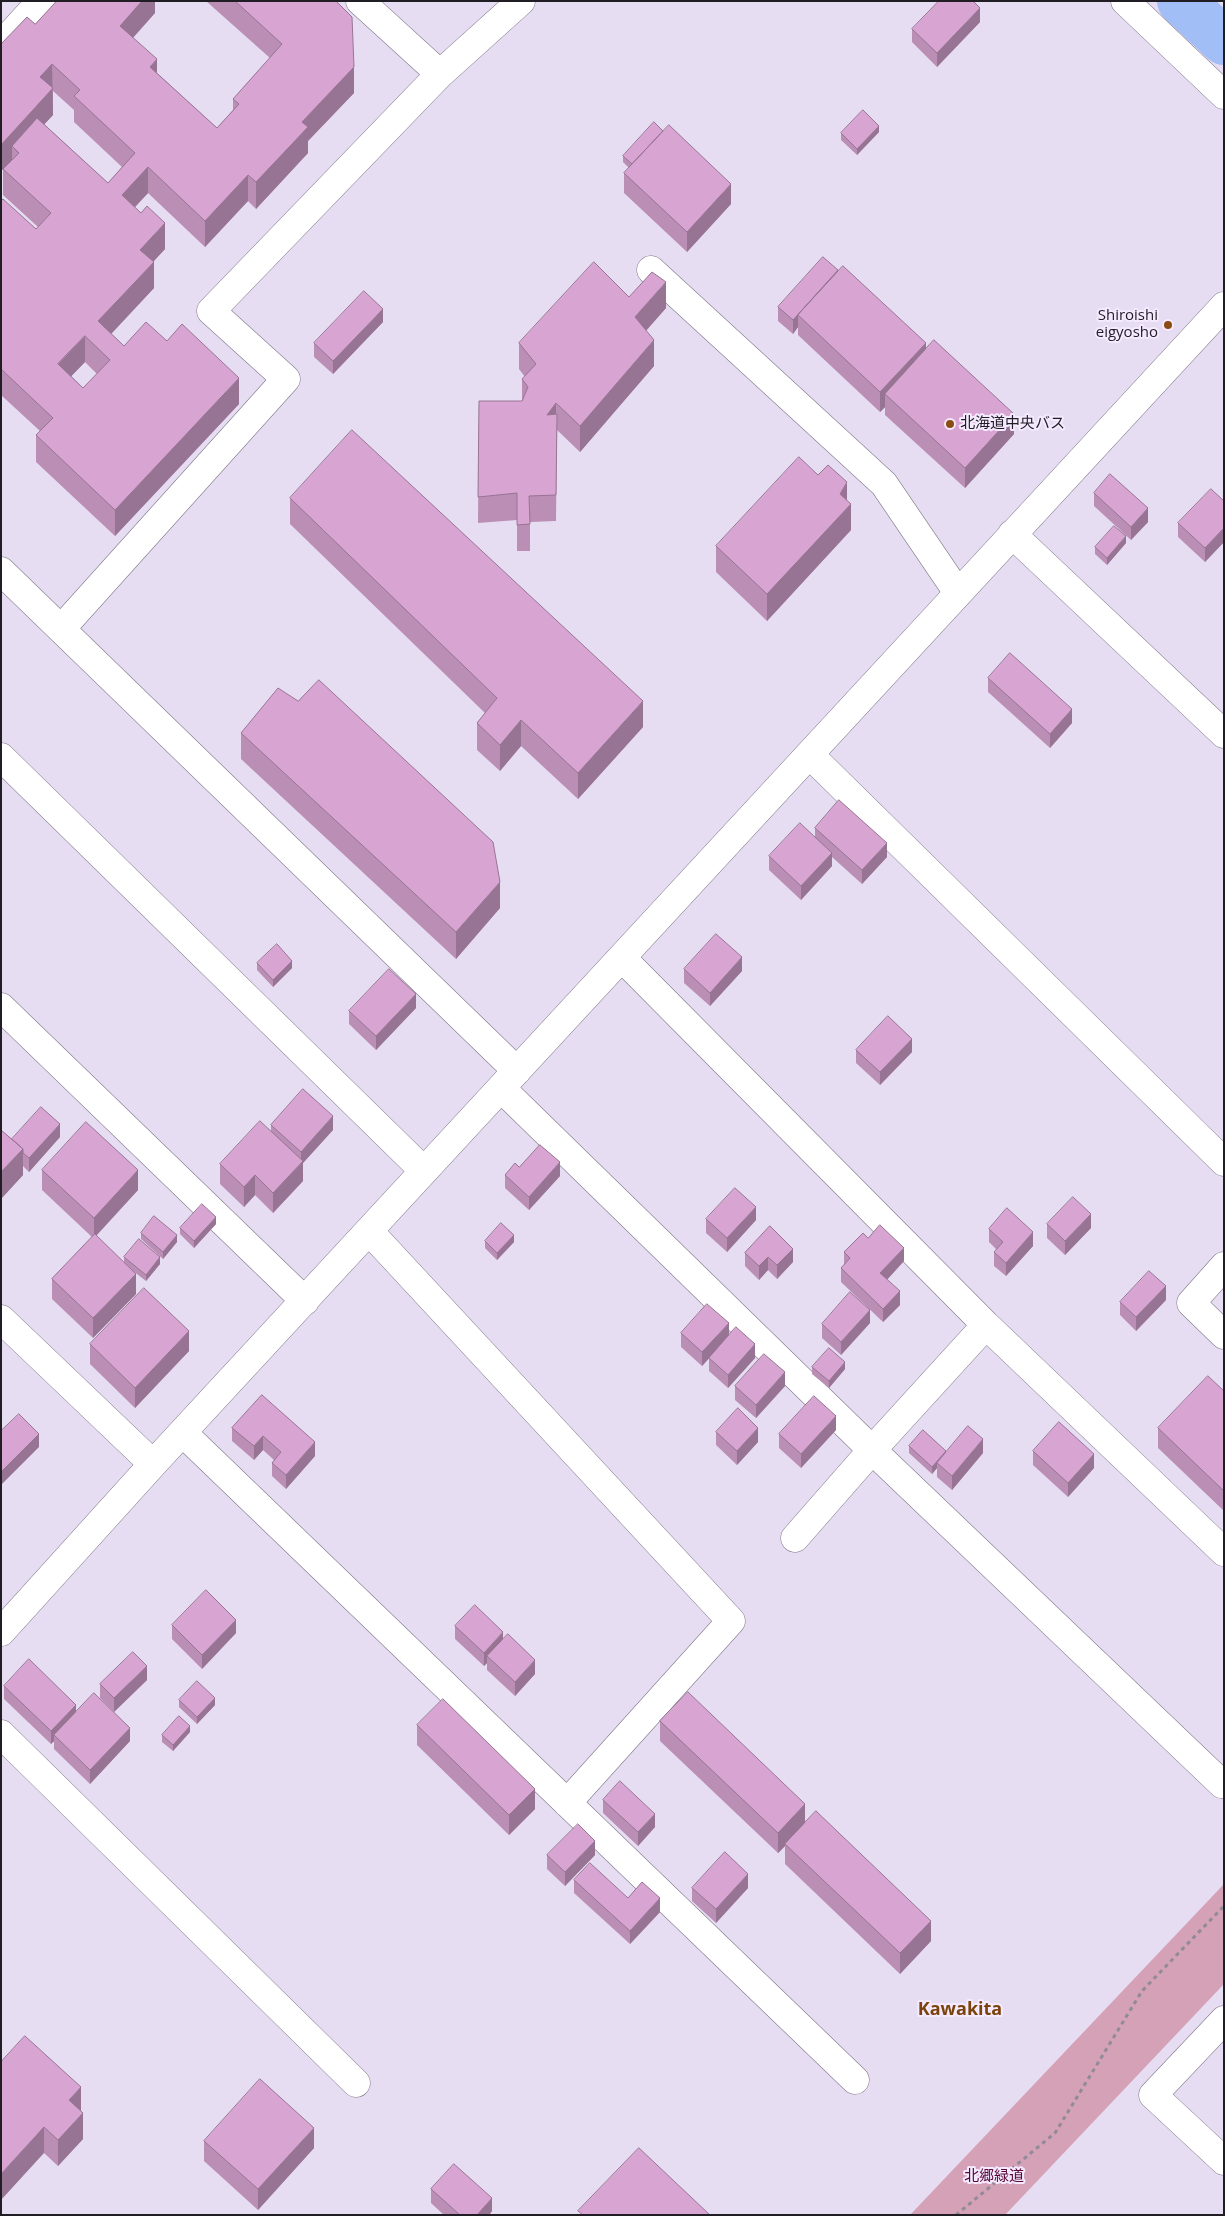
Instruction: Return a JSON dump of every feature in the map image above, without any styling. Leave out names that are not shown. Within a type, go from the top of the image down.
[{"type":"street","points":[[1,45],[41,1]]},
{"type":"street","points":[[360,1],[440,74]]},
{"type":"street","points":[[61,629],[286,379],[211,311],[440,74],[521,1]]},
{"type":"street","points":[[1126,1],[1224,95]]},
{"type":"street","points":[[651,270],[884,484],[958,593]]},
{"type":"street","points":[[1,1632],[153,1464],[1224,306]]},
{"type":"street","points":[[1012,534],[1224,734]]},
{"type":"street","points":[[1,571],[509,1080],[872,1450],[1222,1784]]},
{"type":"street","points":[[810,755],[1224,1162]]},
{"type":"street","points":[[1,757],[424,1171]]},
{"type":"street","points":[[622,958],[986,1325],[1224,1552]]},
{"type":"street","points":[[1,1007],[305,1301]]},
{"type":"street","points":[[369,1231],[731,1621],[567,1802]]},
{"type":"street","points":[[1224,1266],[1190,1303],[1224,1335]]},
{"type":"street","points":[[1,1319],[153,1464]]},
{"type":"street","points":[[795,1538],[986,1325]]},
{"type":"street","points":[[183,1432],[855,2080]]},
{"type":"street","points":[[1,1734],[356,2082]]},
{"type":"street","points":[[1224,2020],[1153,2095],[1224,2161]]},
{"type":"path","points":[[956,2215],[1055,2133],[1142,1991],[1224,1906]]},
{"type":"green space","name":"北郷緑道","points":[[1224,1884],[1224,1984],[1005,2215],[910,2215]]},
{"type":"building","points":[[57,1],[142,1],[120,26],[157,59],[150,67],[217,128],[239,104],[233,99],[282,44],[235,1],[336,1],[352,17],[354,67],[302,122],[308,127],[256,182],[248,175],[205,221],[148,167],[122,195],[141,213],[147,206],[165,223],[140,250],[154,262],[98,321],[124,346],[146,322],[167,341],[182,324],[239,378],[115,510],[36,435],[53,418],[1,369],[1,201],[3,199],[36,229],[51,213],[3,169],[19,153],[12,146],[37,118],[108,183],[135,153],[74,96],[80,90],[52,64],[40,77],[53,88],[1,145],[1,44],[27,17],[35,24]],"holes":[[[85,336],[110,360],[83,388],[58,364]]]},
{"type":"building","points":[[939,1],[973,1],[980,8],[937,53],[912,29]]},
{"type":"building","points":[[863,110],[879,126],[857,149],[841,133]]},
{"type":"building","points":[[654,122],[663,131],[632,164],[623,156]]},
{"type":"building","points":[[669,125],[731,184],[687,232],[624,173]]},
{"type":"building","points":[[823,257],[838,270],[793,320],[778,307]]},
{"type":"building","points":[[594,262],[629,297],[652,272],[666,282],[635,317],[654,340],[580,426],[556,403],[547,415],[557,414],[556,495],[529,496],[530,524],[517,525],[517,493],[478,497],[479,401],[522,401],[528,387],[522,379],[536,364],[519,343]]},
{"type":"building","points":[[843,266],[926,343],[880,392],[798,315]]},
{"type":"building","points":[[364,291],[383,309],[333,361],[314,343]]},
{"type":"building","name":"北海道中央バス","points":[[934,340],[1014,414],[965,468],[885,394]]},
{"type":"building","points":[[352,430],[643,701],[578,773],[521,720],[500,745],[477,723],[497,698],[290,498]]},
{"type":"building","points":[[799,457],[818,475],[828,465],[847,482],[840,494],[851,504],[767,594],[716,546]]},
{"type":"building","points":[[1110,474],[1148,508],[1131,527],[1094,493]]},
{"type":"building","points":[[1211,489],[1224,501],[1224,528],[1205,548],[1178,523]]},
{"type":"building","points":[[1114,526],[1126,536],[1107,558],[1095,547]]},
{"type":"building","points":[[1010,653],[1072,709],[1050,734],[988,678]]},
{"type":"building","points":[[319,680],[493,842],[500,882],[456,932],[241,733],[278,688],[298,701]]},
{"type":"building","points":[[839,800],[887,843],[862,870],[815,828]]},
{"type":"building","points":[[800,823],[832,853],[801,886],[769,856]]},
{"type":"building","points":[[716,934],[742,957],[710,993],[684,969]]},
{"type":"building","points":[[277,944],[292,961],[273,980],[257,963]]},
{"type":"building","points":[[389,969],[416,994],[376,1036],[349,1011]]},
{"type":"building","points":[[888,1016],[912,1039],[880,1072],[856,1050]]},
{"type":"building","points":[[303,1089],[333,1116],[301,1152],[271,1125]]},
{"type":"building","points":[[41,1107],[60,1124],[29,1158],[23,1153],[23,1149],[12,1139]]},
{"type":"building","points":[[260,1121],[303,1161],[273,1193],[255,1175],[244,1187],[220,1164]]},
{"type":"building","points":[[86,1122],[138,1170],[94,1218],[42,1170]]},
{"type":"building","points":[[1,1130],[23,1149],[1,1172]]},
{"type":"building","points":[[540,1145],[560,1162],[529,1197],[505,1175],[515,1163],[519,1167]]},
{"type":"building","points":[[735,1188],[756,1207],[727,1238],[706,1219]]},
{"type":"building","points":[[1073,1197],[1091,1214],[1065,1241],[1047,1224]]},
{"type":"building","points":[[202,1204],[216,1217],[194,1241],[180,1228]]},
{"type":"building","points":[[1007,1208],[1033,1232],[1006,1263],[994,1252],[1003,1242],[989,1229]]},
{"type":"building","points":[[154,1216],[177,1235],[163,1252],[141,1233]]},
{"type":"building","points":[[501,1223],[514,1235],[497,1253],[485,1241]]},
{"type":"building","points":[[880,1225],[904,1248],[880,1273],[900,1291],[883,1309],[841,1268],[850,1258],[844,1252],[863,1233],[868,1238]]},
{"type":"building","points":[[770,1226],[793,1249],[777,1265],[768,1257],[759,1266],[745,1253]]},
{"type":"building","points":[[95,1234],[136,1274],[93,1318],[52,1279]]},
{"type":"building","points":[[139,1239],[160,1257],[146,1275],[124,1257]]},
{"type":"building","points":[[1149,1271],[1166,1286],[1136,1317],[1120,1302]]},
{"type":"building","points":[[144,1288],[189,1331],[135,1388],[90,1344]]},
{"type":"building","points":[[850,1292],[870,1310],[841,1342],[822,1324]]},
{"type":"building","points":[[707,1304],[729,1323],[702,1352],[681,1333]]},
{"type":"building","points":[[736,1327],[755,1344],[728,1375],[709,1358]]},
{"type":"building","points":[[829,1348],[845,1362],[829,1381],[812,1367]]},
{"type":"building","points":[[764,1354],[785,1372],[756,1405],[735,1386]]},
{"type":"building","points":[[1208,1376],[1224,1391],[1224,1491],[1158,1428]]},
{"type":"building","points":[[262,1395],[315,1442],[286,1475],[272,1463],[281,1452],[263,1436],[254,1446],[232,1428]]},
{"type":"building","points":[[814,1396],[836,1416],[801,1454],[779,1434]]},
{"type":"building","points":[[738,1408],[758,1428],[737,1451],[716,1432]]},
{"type":"building","points":[[19,1414],[39,1434],[1,1472],[1,1431]]},
{"type":"building","points":[[1059,1422],[1094,1454],[1068,1483],[1033,1451]]},
{"type":"building","points":[[968,1426],[983,1439],[952,1476],[937,1463]]},
{"type":"building","points":[[923,1430],[946,1451],[932,1467],[909,1446]]},
{"type":"building","points":[[206,1590],[236,1620],[202,1655],[172,1625]]},
{"type":"building","points":[[475,1605],[503,1632],[484,1653],[455,1626]]},
{"type":"building","points":[[508,1634],[535,1660],[515,1682],[487,1656]]},
{"type":"building","points":[[133,1652],[147,1666],[114,1698],[100,1684]]},
{"type":"building","points":[[29,1659],[76,1705],[51,1731],[4,1686]]},
{"type":"building","points":[[197,1681],[215,1698],[197,1717],[179,1700]]},
{"type":"building","points":[[688,1692],[805,1804],[778,1833],[660,1721]]},
{"type":"building","points":[[94,1693],[130,1728],[90,1770],[54,1735]]},
{"type":"building","points":[[443,1699],[535,1789],[509,1815],[417,1725]]},
{"type":"building","points":[[179,1716],[190,1726],[173,1745],[162,1735]]},
{"type":"building","points":[[620,1781],[655,1814],[638,1832],[603,1800]]},
{"type":"building","points":[[816,1811],[931,1921],[900,1953],[785,1844]]},
{"type":"building","points":[[578,1824],[595,1841],[565,1872],[547,1855]]},
{"type":"building","points":[[725,1852],[748,1874],[716,1909],[692,1888]]},
{"type":"building","points":[[590,1863],[628,1898],[642,1882],[660,1898],[630,1931],[574,1880]]},
{"type":"building","points":[[25,2036],[81,2087],[69,2100],[83,2113],[58,2140],[44,2127],[1,2174],[1,2062]]},
{"type":"building","points":[[260,2079],[314,2128],[258,2189],[204,2141]]},
{"type":"building","points":[[639,2148],[710,2215],[583,2215],[578,2211]]},
{"type":"building","points":[[454,2164],[492,2198],[477,2215],[460,2215],[431,2189]]},
{"type":"waterway","points":[[1181,1],[1224,41]]},
{"type":"place","name":"Shiroishi eigyosho","points":[[1168,325]]},
{"type":"place","name":"北海道中央バス","points":[[950,424]]},
{"type":"district","name":"Kawakita","points":[[960,2010]]}]
